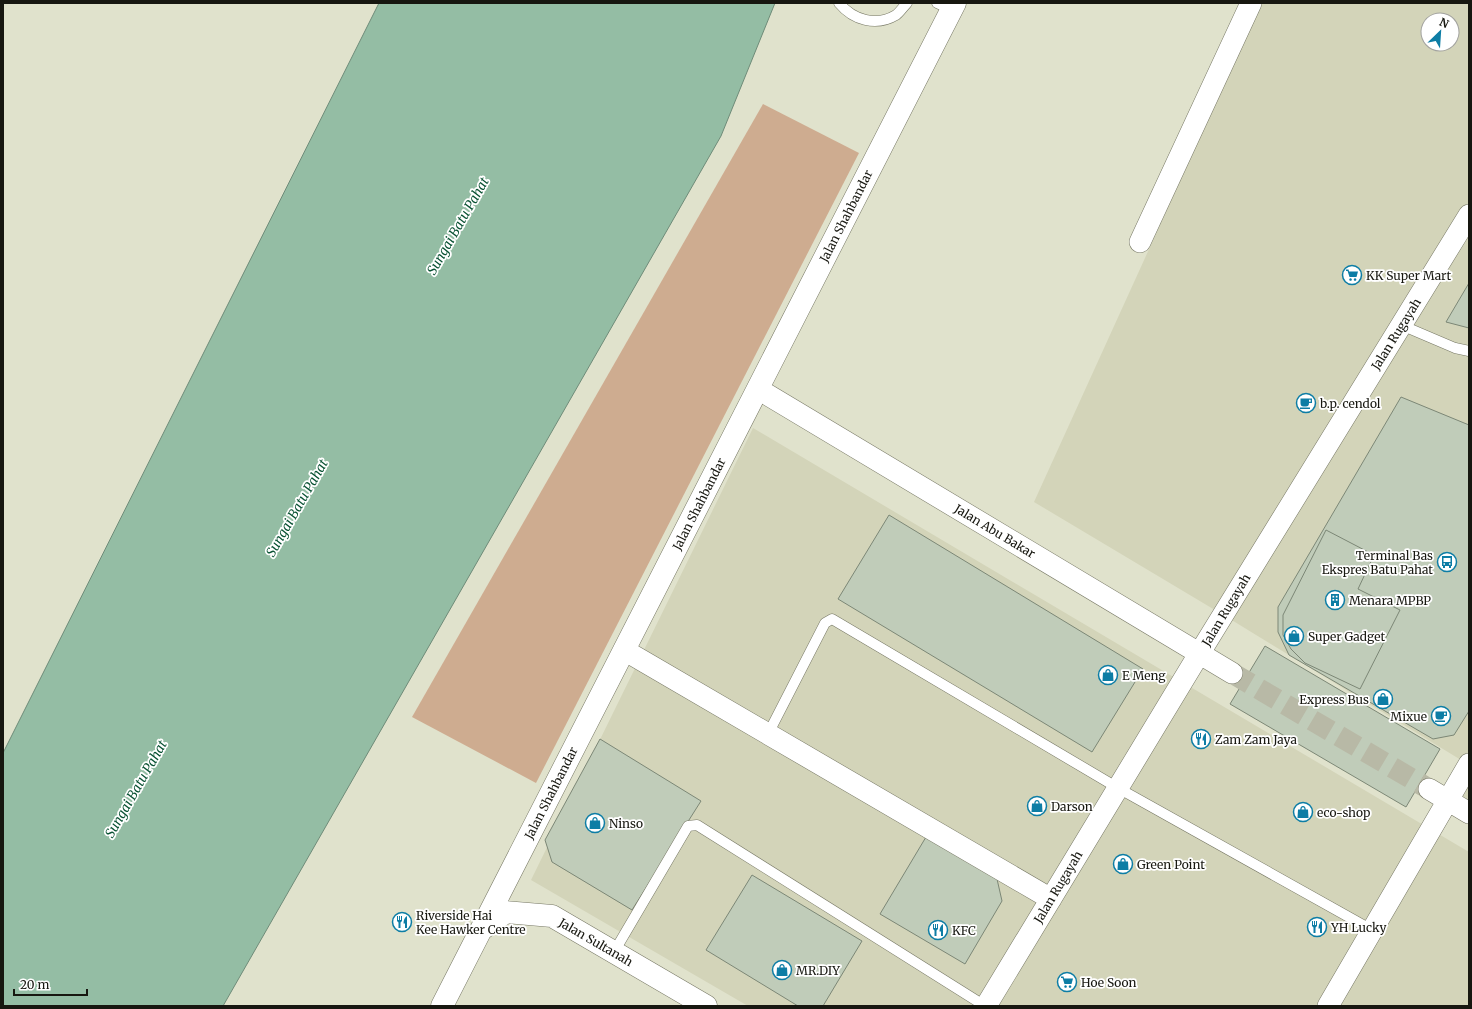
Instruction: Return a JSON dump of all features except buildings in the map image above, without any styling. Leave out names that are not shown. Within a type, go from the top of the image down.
[{"type":"street","points":[[1140,242],[1251,3]]},
{"type":"street","name":"Jalan Shahbandar","points":[[442,1006],[758,389],[948,5]]},
{"type":"street","name":"Jalan Rugayah","points":[[985,1006],[1469,215]]},
{"type":"street","name":"Jalan Abu Bakar","points":[[758,389],[1232,673]]},
{"type":"street","points":[[624,650],[1051,899]]},
{"type":"street","points":[[1328,1006],[1469,764]]},
{"type":"street","points":[[1429,789],[1469,813]]},
{"type":"street","name":"Jalan Sultanah","points":[[481,930],[506,912],[552,916],[706,1006]]},
{"type":"lane","points":[[839,3],[857,19],[879,22],[896,14],[907,3]]},
{"type":"lane","points":[[1401,324],[1455,348],[1469,351]]},
{"type":"lane","points":[[768,734],[825,623],[832,619],[1118,788],[1372,930]]},
{"type":"lane","points":[[614,952],[688,826],[697,825],[985,1006]]},
{"type":"shaded area","points":[[1261,3],[1469,3],[1469,802],[1444,787],[1461,760],[1230,619],[1034,502]]},
{"type":"shaded area","points":[[763,104],[859,153],[536,783],[412,717]]},
{"type":"shaded area","points":[[753,428],[1469,852],[1469,1006],[748,1006],[531,880]]},
{"type":"water","name":"Sungai Batu Pahat","points":[[379,3],[775,3],[721,136],[223,1006],[3,1006],[3,753]]},
{"type":"tunnel","points":[[1232,673],[1429,789]]},
{"type":"place","name":"KK Super Mart","points":[[1352,275]]},
{"type":"place","name":"b.p. cendol","points":[[1306,403]]},
{"type":"place","name":"Terminal Bas Ekspres Batu Pahat","points":[[1447,562]]},
{"type":"place","name":"Menara MPBP","points":[[1335,600]]},
{"type":"place","name":"Super Gadget","points":[[1294,636]]},
{"type":"place","name":"E Meng","points":[[1108,675]]},
{"type":"place","name":"Express Bus","points":[[1383,699]]},
{"type":"place","name":"Mixue","points":[[1441,716]]},
{"type":"place","name":"Zam Zam Jaya","points":[[1201,739]]},
{"type":"place","name":"Darson","points":[[1037,806]]},
{"type":"place","name":"eco-shop","points":[[1303,812]]},
{"type":"place","name":"Ninso","points":[[595,823]]},
{"type":"place","name":"Green Point","points":[[1123,864]]},
{"type":"place","name":"Riverside Hai Kee Hawker Centre","points":[[402,922]]},
{"type":"place","name":"YH Lucky","points":[[1317,927]]},
{"type":"place","name":"KFC","points":[[938,930]]},
{"type":"place","name":"MR.DIY","points":[[782,970]]},
{"type":"place","name":"Hoe Soon","points":[[1067,982]]}]
